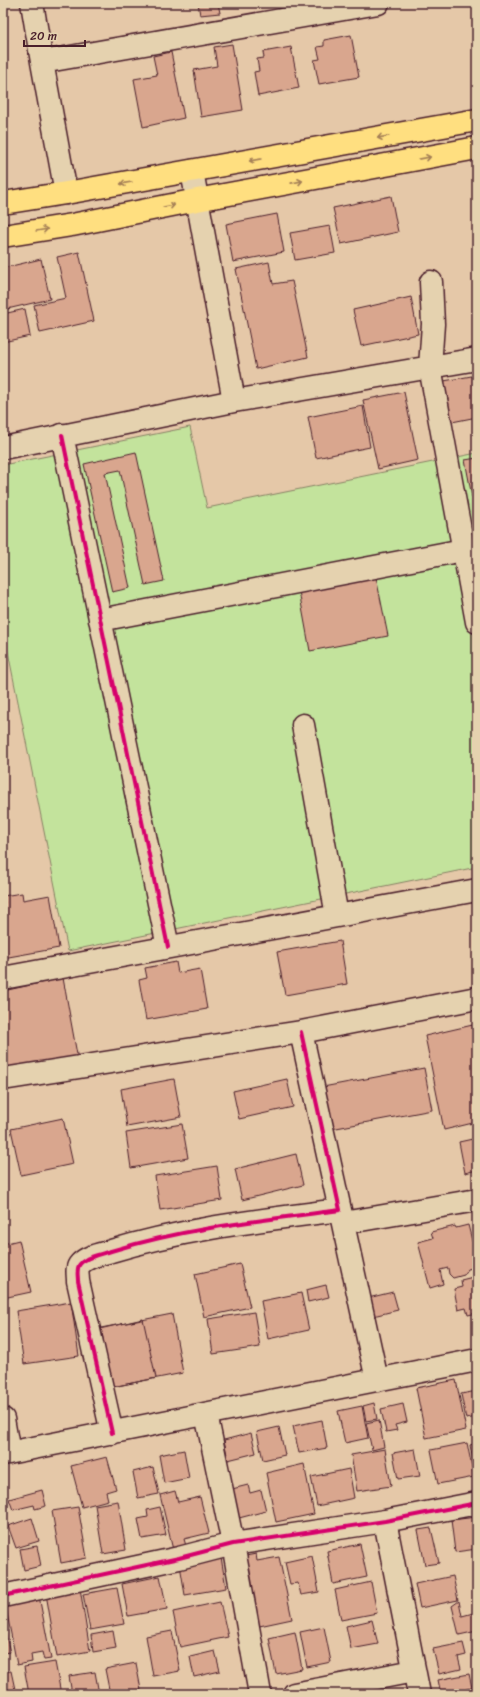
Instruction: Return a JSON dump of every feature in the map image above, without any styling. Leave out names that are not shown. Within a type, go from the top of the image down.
[{"type":"main road","points":[[3,202],[66,193],[477,120]]},
{"type":"main road","points":[[3,236],[72,225],[197,200],[477,148]]},
{"type":"street","points":[[32,3],[66,193]]},
{"type":"street","points":[[42,62],[378,3]]},
{"type":"street","points":[[192,171],[234,401]]},
{"type":"street","points":[[431,282],[433,324],[430,367],[477,622]]},
{"type":"street","points":[[3,448],[234,401],[477,359]]},
{"type":"street","points":[[62,435],[168,947]]},
{"type":"street","points":[[100,620],[463,550]]},
{"type":"street","points":[[303,725],[337,916]]},
{"type":"street","points":[[3,978],[477,890]]},
{"type":"street","points":[[3,1079],[301,1032],[477,998]]},
{"type":"street","points":[[301,1032],[378,1380]]},
{"type":"street","points":[[112,1432],[78,1281],[77,1270],[80,1264],[87,1258],[178,1233],[230,1224],[341,1216],[477,1200]]},
{"type":"street","points":[[3,1419],[6,1454],[477,1360]]},
{"type":"street","points":[[206,1414],[233,1544],[260,1694]]},
{"type":"street","points":[[3,1596],[179,1558],[233,1544],[385,1521],[477,1503]]},
{"type":"street","points":[[385,1521],[418,1694]]},
{"type":"street","points":[[294,1694],[414,1671]]},
{"type":"green space","points":[[190,427],[207,508],[477,453],[477,867],[68,951],[3,627],[3,465]]},
{"type":"building","points":[[198,3],[218,3],[220,13],[200,15]]},
{"type":"building","points":[[351,35],[359,77],[319,84],[314,60],[320,59],[317,47],[324,46],[324,40]]},
{"type":"building","points":[[232,44],[243,110],[201,117],[194,70],[217,66],[214,47]]},
{"type":"building","points":[[291,47],[299,88],[258,96],[254,72],[259,71],[257,59],[264,58],[263,52]]},
{"type":"building","points":[[171,52],[184,118],[143,127],[134,79],[157,75],[153,56]]},
{"type":"building","points":[[391,196],[398,232],[341,244],[333,208]]},
{"type":"building","points":[[277,214],[284,252],[233,262],[226,224]]},
{"type":"building","points":[[330,226],[335,253],[295,260],[290,233]]},
{"type":"building","points":[[79,252],[94,321],[40,333],[34,305],[66,298],[57,257]]},
{"type":"building","points":[[41,259],[50,299],[3,310],[3,268]]},
{"type":"building","points":[[269,262],[273,284],[292,281],[308,357],[256,369],[236,269]]},
{"type":"building","points":[[411,297],[418,334],[361,346],[353,310]]},
{"type":"building","points":[[25,309],[30,336],[3,342],[3,314]]},
{"type":"building","points":[[477,375],[477,417],[452,422],[444,381]]},
{"type":"building","points":[[404,392],[418,460],[378,469],[363,400]]},
{"type":"building","points":[[363,406],[370,447],[316,458],[308,417]]},
{"type":"building","points":[[136,452],[164,581],[145,585],[120,470],[105,473],[130,588],[112,592],[84,464]]},
{"type":"building","points":[[477,458],[477,496],[472,497],[465,460]]},
{"type":"building","points":[[376,577],[388,636],[310,651],[299,591]]},
{"type":"building","points":[[22,893],[23,900],[50,895],[59,948],[3,958],[3,904],[5,903],[3,896]]},
{"type":"building","points":[[340,941],[347,984],[285,995],[277,952]]},
{"type":"building","points":[[176,962],[178,973],[200,969],[207,1009],[146,1020],[139,980],[147,978],[145,968]]},
{"type":"building","points":[[63,978],[78,1060],[4,1074],[3,991]]},
{"type":"building","points":[[477,1024],[477,1122],[444,1130],[425,1036]]},
{"type":"building","points":[[424,1068],[432,1110],[331,1129],[323,1087]]},
{"type":"building","points":[[174,1079],[181,1117],[127,1127],[121,1089]]},
{"type":"building","points":[[287,1079],[293,1107],[239,1119],[233,1091]]},
{"type":"building","points":[[63,1118],[73,1164],[21,1175],[11,1129]]},
{"type":"building","points":[[182,1124],[188,1158],[131,1168],[126,1133]]},
{"type":"building","points":[[477,1138],[477,1170],[465,1173],[459,1142]]},
{"type":"building","points":[[296,1154],[303,1185],[242,1200],[235,1169]]},
{"type":"building","points":[[217,1166],[222,1200],[160,1210],[155,1176]]},
{"type":"building","points":[[468,1225],[477,1260],[477,1267],[468,1269],[464,1275],[453,1278],[449,1274],[448,1268],[440,1270],[443,1284],[430,1288],[418,1242],[433,1238],[431,1232],[455,1226],[456,1228]]},
{"type":"building","points":[[19,1240],[31,1292],[3,1298],[3,1244]]},
{"type":"building","points":[[240,1264],[250,1307],[204,1317],[195,1274]]},
{"type":"building","points":[[477,1276],[477,1313],[468,1315],[466,1308],[458,1310],[454,1289],[462,1287],[461,1280]]},
{"type":"building","points":[[326,1285],[329,1297],[308,1302],[306,1290]]},
{"type":"building","points":[[393,1292],[398,1310],[373,1316],[368,1298]]},
{"type":"building","points":[[301,1293],[309,1330],[268,1339],[261,1301]]},
{"type":"building","points":[[71,1302],[79,1356],[24,1364],[16,1311]]},
{"type":"building","points":[[254,1312],[260,1347],[213,1354],[208,1319]]},
{"type":"building","points":[[172,1314],[183,1373],[112,1387],[101,1328]]},
{"type":"building","points":[[143,1319],[156,1378],[108,1388],[95,1330]]},
{"type":"building","points":[[456,1380],[466,1430],[426,1438],[416,1388]]},
{"type":"building","points":[[477,1391],[477,1417],[466,1419],[461,1394]]},
{"type":"building","points":[[374,1403],[377,1419],[366,1421],[363,1406]]},
{"type":"building","points":[[403,1404],[407,1422],[395,1425],[397,1430],[386,1432],[381,1409]]},
{"type":"building","points":[[362,1406],[368,1438],[345,1443],[338,1411]]},
{"type":"building","points":[[322,1420],[327,1448],[299,1453],[293,1426]]},
{"type":"building","points":[[379,1420],[384,1447],[372,1450],[366,1423]]},
{"type":"building","points":[[279,1427],[285,1455],[263,1460],[257,1432]]},
{"type":"building","points":[[251,1433],[256,1453],[228,1460],[224,1440]]},
{"type":"building","points":[[467,1443],[474,1477],[438,1484],[431,1450]]},
{"type":"building","points":[[477,1443],[477,1471],[475,1471],[470,1445]]},
{"type":"building","points":[[385,1449],[391,1486],[357,1491],[351,1455]]},
{"type":"building","points":[[415,1449],[420,1476],[398,1479],[393,1453]]},
{"type":"building","points":[[184,1450],[189,1478],[164,1483],[159,1455]]},
{"type":"building","points":[[107,1457],[116,1489],[106,1492],[108,1500],[82,1507],[71,1466]]},
{"type":"building","points":[[304,1464],[314,1514],[276,1522],[266,1473]]},
{"type":"building","points":[[153,1467],[159,1494],[138,1498],[133,1472]]},
{"type":"building","points":[[349,1469],[354,1498],[317,1506],[311,1477]]},
{"type":"building","points":[[248,1485],[250,1493],[261,1490],[266,1511],[239,1518],[232,1489]]},
{"type":"building","points":[[42,1490],[46,1506],[35,1509],[34,1505],[13,1510],[9,1499]]},
{"type":"building","points":[[175,1491],[178,1502],[200,1497],[209,1533],[184,1539],[186,1546],[173,1550],[160,1495]]},
{"type":"building","points":[[118,1501],[126,1550],[103,1554],[95,1505]]},
{"type":"building","points":[[78,1507],[87,1558],[61,1563],[52,1511]]},
{"type":"building","points":[[160,1507],[166,1535],[142,1539],[138,1519],[148,1517],[147,1510]]},
{"type":"building","points":[[477,1517],[477,1549],[455,1552],[451,1520]]},
{"type":"building","points":[[32,1518],[39,1541],[16,1548],[8,1526]]},
{"type":"building","points":[[431,1528],[439,1563],[425,1565],[418,1530]]},
{"type":"building","points":[[360,1544],[367,1577],[333,1584],[327,1551]]},
{"type":"building","points":[[37,1546],[41,1566],[24,1570],[20,1549]]},
{"type":"building","points":[[256,1554],[257,1561],[279,1557],[292,1619],[250,1628],[236,1558]]},
{"type":"building","points":[[3,1556],[7,1576],[3,1577]]},
{"type":"building","points":[[312,1556],[319,1592],[301,1595],[298,1583],[290,1584],[285,1562]]},
{"type":"building","points":[[221,1557],[226,1588],[185,1595],[180,1565]]},
{"type":"building","points":[[160,1576],[167,1609],[128,1616],[122,1584]]},
{"type":"building","points":[[453,1576],[458,1600],[420,1608],[415,1584]]},
{"type":"building","points":[[371,1582],[377,1613],[341,1620],[335,1590]]},
{"type":"building","points":[[80,1588],[90,1651],[57,1657],[46,1594]]},
{"type":"building","points":[[117,1588],[124,1624],[90,1630],[83,1594]]},
{"type":"building","points":[[39,1596],[51,1659],[44,1660],[42,1652],[31,1654],[32,1662],[17,1665],[5,1603]]},
{"type":"building","points":[[459,1601],[462,1616],[477,1612],[477,1631],[459,1635],[452,1606]]},
{"type":"building","points":[[220,1602],[228,1637],[180,1647],[173,1612]]},
{"type":"building","points":[[372,1620],[378,1644],[351,1649],[346,1626]]},
{"type":"building","points":[[3,1624],[10,1652],[3,1653]]},
{"type":"building","points":[[324,1627],[331,1662],[307,1667],[300,1632]]},
{"type":"building","points":[[113,1631],[116,1648],[93,1652],[91,1635]]},
{"type":"building","points":[[172,1631],[180,1671],[153,1676],[146,1636]]},
{"type":"building","points":[[295,1632],[302,1669],[276,1674],[269,1638]]},
{"type":"building","points":[[463,1643],[466,1655],[458,1657],[461,1669],[439,1674],[433,1649]]},
{"type":"building","points":[[215,1651],[220,1671],[194,1677],[190,1657]]},
{"type":"building","points":[[55,1662],[61,1694],[29,1694],[24,1667]]},
{"type":"building","points":[[136,1663],[141,1690],[110,1694],[105,1669]]},
{"type":"building","points":[[11,1671],[16,1694],[3,1694],[3,1672]]},
{"type":"building","points":[[95,1672],[99,1694],[72,1694],[69,1676]]},
{"type":"building","points":[[469,1674],[472,1688],[466,1689],[466,1694],[441,1694],[438,1680]]},
{"type":"cycle path","points":[[62,435],[168,947]]},
{"type":"cycle path","points":[[112,1433],[78,1281],[78,1270],[83,1261],[139,1243],[168,1236],[282,1217],[340,1210],[301,1032]]},
{"type":"cycle path","points":[[3,1596],[179,1558],[233,1544],[385,1521],[477,1503]]}]
